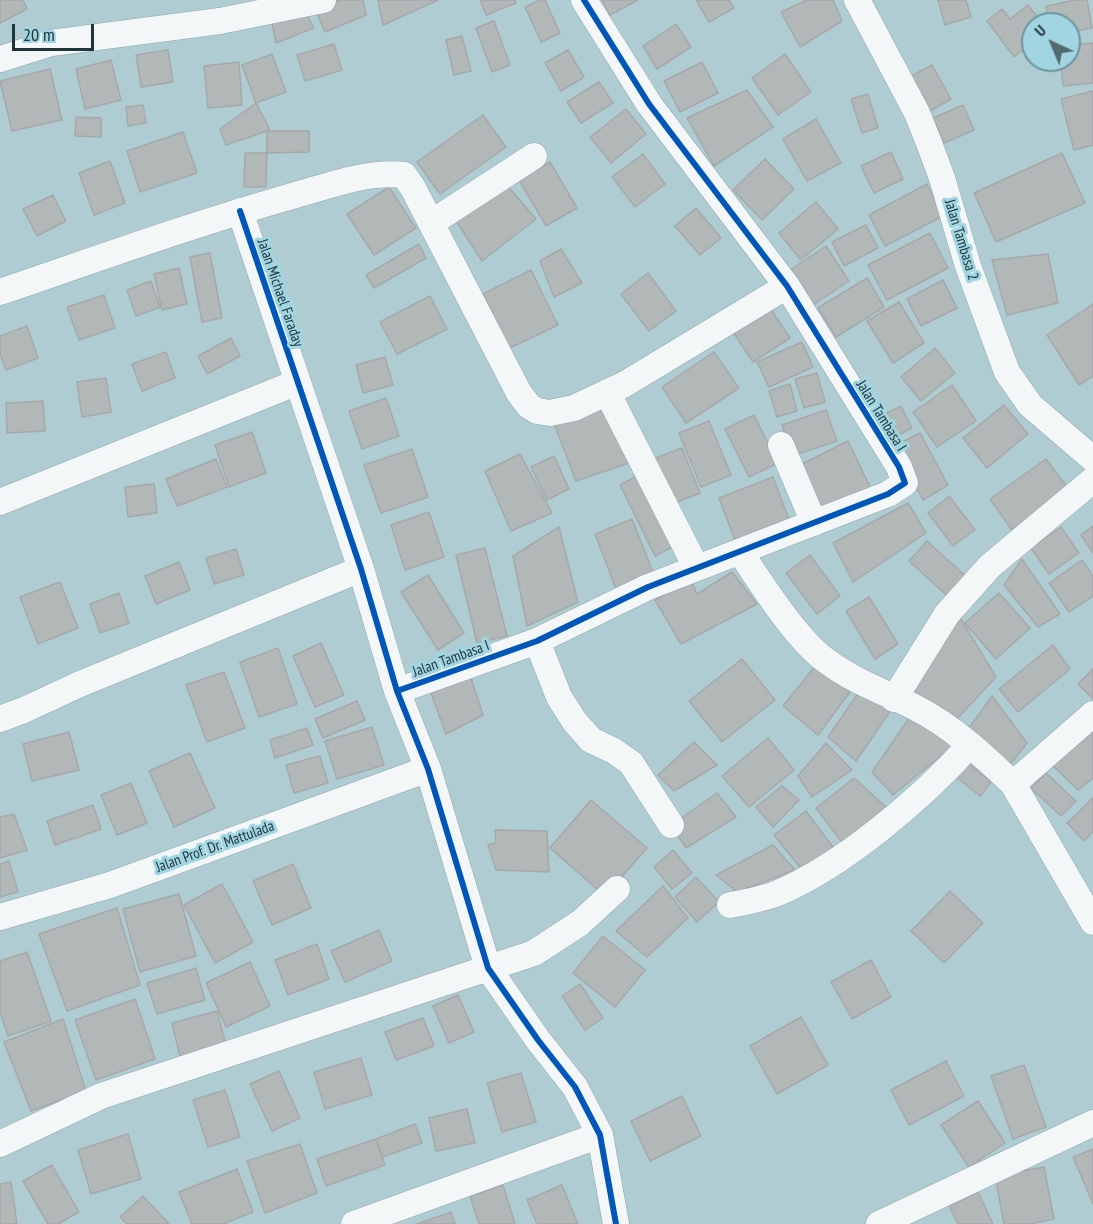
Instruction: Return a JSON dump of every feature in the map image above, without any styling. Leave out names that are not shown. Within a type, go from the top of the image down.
[{"type":"street","points":[[0,59],[51,43],[220,21],[323,0]]},
{"type":"street","name":"Jalan Tambasa I","points":[[397,691],[537,641],[648,586],[888,494],[905,483],[899,467],[787,286],[649,104],[584,0]]},
{"type":"street","name":"Jalan Tambasa 2","points":[[857,0],[917,113],[942,178],[968,266],[1007,372],[1030,405],[1093,459]]},
{"type":"street","points":[[431,223],[534,156]]},
{"type":"street","points":[[0,292],[240,211],[346,181],[385,173],[404,175],[413,188],[519,393],[529,406],[537,411],[550,413],[574,408],[634,378],[787,286]]},
{"type":"street","name":"Jalan Michael Faraday","points":[[240,211],[361,569],[397,691],[428,769],[488,968],[538,1040],[575,1087],[600,1135],[616,1224]]},
{"type":"street","points":[[0,502],[298,382]]},
{"type":"street","points":[[607,392],[696,567]]},
{"type":"street","points":[[782,445],[814,523]]},
{"type":"street","points":[[894,699],[947,614],[990,566],[1093,480]]},
{"type":"street","points":[[740,552],[796,630],[827,662],[894,699],[918,709],[943,725],[1013,784],[1093,922]]},
{"type":"street","points":[[0,719],[24,711],[81,684],[361,569]]},
{"type":"street","points":[[537,641],[560,697],[575,722],[591,740],[614,751],[631,763],[671,825]]},
{"type":"street","points":[[1013,784],[1093,714]]},
{"type":"street","points":[[730,905],[779,893],[842,857],[891,820],[945,773],[969,746]]},
{"type":"street","name":"Jalan Prof. Dr. Mattulada","points":[[0,917],[110,885],[428,769]]},
{"type":"street","points":[[0,1144],[101,1096],[534,953],[580,923],[617,889]]},
{"type":"street","points":[[887,1222],[1093,1123]]},
{"type":"street","points":[[354,1224],[600,1135]]},
{"type":"building","points":[[0,0],[23,0],[27,9],[0,23]]},
{"type":"building","points":[[340,0],[363,0],[366,15],[325,32],[315,9]]},
{"type":"building","points":[[378,0],[438,0],[383,25]]},
{"type":"building","points":[[480,0],[515,0],[516,3],[486,15]]},
{"type":"building","points":[[545,0],[560,33],[541,42],[525,7]]},
{"type":"building","points":[[602,0],[638,0],[610,15]]},
{"type":"building","points":[[696,0],[729,0],[734,8],[709,22]]},
{"type":"building","points":[[807,0],[833,0],[842,21],[800,47],[781,12]]},
{"type":"building","points":[[938,0],[966,0],[971,17],[945,25]]},
{"type":"building","points":[[1087,0],[1092,28],[1081,30],[1081,12],[1047,12],[1046,6]]},
{"type":"building","points":[[1028,5],[1034,12],[1021,12],[1021,52],[1014,57],[987,21],[1002,9],[1010,19]]},
{"type":"building","points":[[302,6],[314,28],[276,43],[270,13]]},
{"type":"building","points":[[494,21],[510,65],[492,72],[476,28]]},
{"type":"building","points":[[676,24],[691,47],[657,69],[643,46]]},
{"type":"building","points":[[462,36],[471,71],[454,75],[446,40]]},
{"type":"building","points":[[1093,43],[1093,83],[1063,86],[1062,72],[1081,72],[1081,44]]},
{"type":"building","points":[[334,44],[342,70],[305,81],[297,55]]},
{"type":"building","points":[[168,50],[173,82],[141,87],[136,55]]},
{"type":"building","points":[[568,50],[584,77],[561,91],[545,63]]},
{"type":"building","points":[[272,54],[286,92],[256,103],[242,65]]},
{"type":"building","points":[[785,54],[811,92],[778,115],[752,78]]},
{"type":"building","points":[[111,60],[121,100],[85,109],[76,69]]},
{"type":"building","points":[[239,62],[242,105],[208,108],[204,66]]},
{"type":"building","points":[[702,62],[718,93],[680,112],[664,81]]},
{"type":"building","points":[[932,65],[951,99],[925,114],[906,79]]},
{"type":"building","points":[[50,69],[62,120],[12,131],[0,81]]},
{"type":"building","points":[[599,82],[613,103],[581,123],[567,102]]},
{"type":"building","points":[[747,90],[773,127],[714,166],[687,118]]},
{"type":"building","points":[[1093,91],[1093,145],[1074,150],[1061,99]]},
{"type":"building","points":[[868,94],[878,128],[862,133],[851,99]]},
{"type":"building","points":[[256,103],[270,130],[226,145],[220,129]]},
{"type":"building","points":[[143,105],[146,123],[128,126],[126,107]]},
{"type":"building","points":[[963,105],[974,130],[944,143],[933,118]]},
{"type":"building","points":[[626,109],[646,134],[611,163],[590,137]]},
{"type":"building","points":[[483,115],[506,147],[440,194],[417,162]]},
{"type":"building","points":[[76,117],[101,118],[101,137],[75,136]]},
{"type":"building","points":[[816,119],[841,163],[807,181],[783,139]]},
{"type":"building","points":[[267,131],[309,131],[309,152],[267,153]]},
{"type":"building","points":[[183,132],[197,173],[140,192],[127,151]]},
{"type":"building","points":[[891,152],[903,179],[874,193],[861,166]]},
{"type":"building","points":[[245,153],[267,153],[266,187],[244,187]]},
{"type":"building","points":[[1062,153],[1085,203],[996,242],[974,193]]},
{"type":"building","points":[[643,154],[665,184],[635,207],[612,177]]},
{"type":"building","points":[[765,159],[794,189],[762,220],[733,190]]},
{"type":"building","points":[[110,161],[125,203],[94,215],[79,173]]},
{"type":"building","points":[[550,162],[577,208],[546,226],[519,180]]},
{"type":"building","points":[[505,183],[536,219],[482,261],[454,218]]},
{"type":"building","points":[[927,184],[943,216],[885,246],[869,215]]},
{"type":"building","points":[[389,187],[416,228],[374,255],[347,214]]},
{"type":"building","points":[[53,195],[66,221],[37,236],[23,209]]},
{"type":"building","points":[[816,202],[838,229],[801,260],[779,233]]},
{"type":"building","points":[[696,208],[721,238],[700,255],[675,226]]},
{"type":"building","points":[[866,225],[878,248],[844,266],[832,242]]},
{"type":"building","points":[[930,233],[948,268],[887,300],[868,265]]},
{"type":"building","points":[[419,244],[426,258],[374,288],[366,275]]},
{"type":"building","points":[[826,246],[849,281],[813,305],[790,270]]},
{"type":"building","points":[[561,249],[582,283],[554,297],[540,261]]},
{"type":"building","points":[[210,253],[222,318],[202,322],[190,257]]},
{"type":"building","points":[[1048,254],[1058,303],[1007,315],[992,260]]},
{"type":"building","points":[[179,268],[187,304],[162,310],[154,274]]},
{"type":"building","points":[[531,270],[558,325],[510,348],[483,294]]},
{"type":"building","points":[[648,273],[676,311],[649,331],[621,294]]},
{"type":"building","points":[[867,278],[884,307],[836,337],[818,308]]},
{"type":"building","points":[[943,280],[957,308],[921,326],[907,299]]},
{"type":"building","points":[[151,281],[160,307],[136,316],[127,290]]},
{"type":"building","points":[[104,295],[115,328],[79,340],[67,307]]},
{"type":"building","points":[[430,296],[447,329],[397,354],[380,322]]},
{"type":"building","points":[[766,302],[790,338],[753,362],[729,326]]},
{"type":"building","points":[[899,302],[924,343],[893,363],[867,321]]},
{"type":"building","points":[[1093,304],[1093,376],[1079,385],[1047,335]]},
{"type":"building","points":[[27,326],[38,358],[6,370],[0,354],[0,336]]},
{"type":"building","points":[[231,338],[240,356],[207,374],[198,356]]},
{"type":"building","points":[[802,342],[813,367],[769,387],[757,362]]},
{"type":"building","points":[[935,348],[955,373],[921,401],[901,377]]},
{"type":"building","points":[[166,352],[175,378],[142,391],[132,364]]},
{"type":"building","points":[[714,352],[739,388],[686,423],[662,387]]},
{"type":"building","points":[[385,357],[393,385],[363,393],[356,365]]},
{"type":"building","points":[[817,373],[825,402],[804,408],[795,379]]},
{"type":"building","points":[[106,378],[111,412],[82,417],[77,382]]},
{"type":"building","points":[[790,384],[797,411],[777,417],[769,391]]},
{"type":"building","points":[[952,385],[976,421],[937,447],[913,412]]},
{"type":"building","points":[[386,398],[399,436],[362,449],[349,411]]},
{"type":"building","points":[[43,401],[45,431],[7,433],[6,403]]},
{"type":"building","points":[[605,401],[629,463],[576,481],[555,426]]},
{"type":"building","points":[[1004,405],[1028,434],[987,468],[963,438]]},
{"type":"building","points":[[901,406],[912,428],[894,437],[883,415]]},
{"type":"building","points":[[826,410],[837,441],[792,456],[782,425]]},
{"type":"building","points":[[754,415],[778,463],[749,477],[725,429]]},
{"type":"building","points":[[709,421],[731,475],[701,487],[679,433]]},
{"type":"building","points":[[252,432],[266,473],[229,487],[215,445]]},
{"type":"building","points":[[920,433],[948,485],[923,500],[894,446]]},
{"type":"building","points":[[848,441],[872,491],[824,514],[800,465]]},
{"type":"building","points":[[682,448],[700,493],[667,506],[650,460]]},
{"type":"building","points":[[412,449],[428,497],[381,513],[364,465]]},
{"type":"building","points":[[520,454],[552,513],[511,531],[485,471]]},
{"type":"building","points":[[554,456],[569,489],[547,500],[531,467]]},
{"type":"building","points":[[216,459],[227,487],[177,506],[166,479]]},
{"type":"building","points":[[1046,459],[1070,491],[1014,533],[990,499]]},
{"type":"building","points":[[637,476],[672,547],[655,556],[620,485]]},
{"type":"building","points":[[773,477],[790,522],[736,543],[719,498]]},
{"type":"building","points":[[154,484],[157,513],[128,517],[125,487]]},
{"type":"building","points":[[949,496],[975,530],[953,546],[928,513]]},
{"type":"building","points":[[908,503],[926,533],[853,582],[833,543]]},
{"type":"building","points":[[429,512],[444,557],[405,570],[391,525]]},
{"type":"building","points":[[632,519],[656,580],[618,594],[595,534]]},
{"type":"building","points":[[1093,526],[1093,553],[1081,535]]},
{"type":"building","points":[[559,527],[578,602],[527,626],[513,556]]},
{"type":"building","points":[[1061,527],[1079,553],[1049,574],[1031,548]]},
{"type":"building","points":[[927,541],[972,582],[954,602],[909,561]]},
{"type":"building","points":[[485,548],[507,636],[477,643],[456,555]]},
{"type":"building","points":[[236,549],[244,575],[214,584],[206,558]]},
{"type":"building","points":[[810,555],[840,596],[817,614],[786,573]]},
{"type":"building","points":[[1022,559],[1060,614],[1038,627],[1004,585]]},
{"type":"building","points":[[1082,560],[1093,576],[1093,596],[1069,612],[1049,583]]},
{"type":"building","points":[[179,562],[190,590],[156,604],[145,576]]},
{"type":"building","points":[[732,572],[757,604],[681,644],[655,600],[691,580],[697,594]]},
{"type":"building","points":[[428,575],[464,633],[438,650],[401,592]]},
{"type":"building","points":[[60,582],[78,628],[38,644],[20,597]]},
{"type":"building","points":[[119,593],[129,623],[100,633],[90,604]]},
{"type":"building","points":[[999,593],[1030,628],[996,659],[965,623]]},
{"type":"building","points":[[869,597],[898,644],[875,659],[846,611]]},
{"type":"building","points":[[959,616],[996,677],[957,719],[909,696]]},
{"type":"building","points":[[321,643],[344,695],[315,707],[293,656]]},
{"type":"building","points":[[1053,645],[1070,669],[1018,712],[999,689]]},
{"type":"building","points":[[278,648],[297,704],[259,717],[240,662]]},
{"type":"building","points":[[742,659],[775,700],[722,742],[689,701]]},
{"type":"building","points":[[816,665],[853,688],[818,735],[783,706]]},
{"type":"building","points":[[1093,669],[1093,699],[1078,684]]},
{"type":"building","points":[[224,672],[245,728],[207,742],[186,685]]},
{"type":"building","points":[[469,672],[483,715],[446,734],[429,688]]},
{"type":"building","points":[[861,689],[894,706],[856,761],[828,737]]},
{"type":"building","points":[[992,696],[1027,743],[1008,767],[969,728]]},
{"type":"building","points":[[357,701],[365,720],[323,738],[315,719]]},
{"type":"building","points":[[910,717],[953,746],[893,795],[872,772]]},
{"type":"building","points":[[372,727],[384,765],[337,779],[325,741]]},
{"type":"building","points":[[307,728],[313,745],[275,758],[270,740]]},
{"type":"building","points":[[1093,728],[1093,778],[1078,790],[1052,765]]},
{"type":"building","points":[[69,732],[79,770],[32,781],[23,744]]},
{"type":"building","points":[[768,738],[794,770],[749,807],[722,776]]},
{"type":"building","points":[[694,742],[717,765],[674,791],[658,775]]},
{"type":"building","points":[[826,743],[852,770],[812,797],[798,776]]},
{"type":"building","points":[[190,753],[215,808],[174,827],[149,771]]},
{"type":"building","points":[[320,756],[328,783],[294,793],[286,765]]},
{"type":"building","points":[[962,758],[991,782],[980,796],[951,773]]},
{"type":"building","points":[[1046,773],[1076,801],[1061,816],[1031,788]]},
{"type":"building","points":[[854,778],[888,809],[844,845],[816,808]]},
{"type":"building","points":[[131,783],[147,823],[117,835],[101,795]]},
{"type":"building","points":[[782,786],[799,800],[773,827],[756,807]]},
{"type":"building","points":[[717,793],[736,817],[686,848],[671,825]]},
{"type":"building","points":[[1093,798],[1093,832],[1084,841],[1067,823]]},
{"type":"building","points":[[591,800],[647,848],[605,896],[550,848]]},
{"type":"building","points":[[93,805],[101,829],[55,845],[47,821]]},
{"type":"building","points":[[806,811],[835,850],[802,870],[774,835]]},
{"type":"building","points":[[14,814],[27,850],[0,858],[0,817]]},
{"type":"building","points":[[495,830],[547,831],[549,872],[496,870],[488,845],[496,843]]},
{"type":"building","points":[[773,845],[795,870],[737,892],[716,875]]},
{"type":"building","points":[[673,850],[692,873],[672,889],[654,867]]},
{"type":"building","points":[[9,861],[18,892],[0,897],[0,864]]},
{"type":"building","points":[[293,864],[311,908],[272,925],[253,881]]},
{"type":"building","points":[[696,877],[719,902],[697,922],[675,897]]},
{"type":"building","points":[[222,884],[253,942],[215,963],[184,905]]},
{"type":"building","points":[[663,886],[688,918],[647,957],[616,931]]},
{"type":"building","points":[[950,891],[983,923],[944,963],[911,931]]},
{"type":"building","points":[[179,894],[196,956],[140,972],[123,909]]},
{"type":"building","points":[[117,908],[140,985],[67,1011],[39,934]]},
{"type":"building","points":[[379,930],[392,961],[345,982],[331,951]]},
{"type":"building","points":[[603,936],[645,970],[615,1007],[573,973]]},
{"type":"building","points":[[317,944],[329,979],[288,995],[275,960]]},
{"type":"building","points":[[27,952],[51,1021],[8,1036],[0,1012],[0,961]]},
{"type":"building","points":[[871,960],[891,997],[852,1019],[831,982]]},
{"type":"building","points":[[250,962],[270,1006],[226,1027],[206,983]]},
{"type":"building","points":[[196,968],[205,1000],[157,1014],[147,983]]},
{"type":"building","points":[[580,984],[603,1018],[585,1030],[562,996]]},
{"type":"building","points":[[458,995],[474,1032],[449,1043],[433,1006]]},
{"type":"building","points":[[135,999],[155,1059],[96,1080],[75,1020]]},
{"type":"building","points":[[217,1011],[226,1045],[180,1057],[172,1023]]},
{"type":"building","points":[[801,1017],[828,1065],[777,1094],[750,1046]]},
{"type":"building","points":[[423,1018],[434,1046],[396,1060],[385,1032]]},
{"type":"building","points":[[63,1019],[86,1091],[31,1111],[4,1042]]},
{"type":"building","points":[[361,1058],[372,1095],[325,1109],[314,1072]]},
{"type":"building","points":[[946,1061],[964,1096],[909,1125],[891,1090]]},
{"type":"building","points":[[1024,1065],[1046,1127],[1013,1139],[991,1076]]},
{"type":"building","points":[[279,1071],[300,1118],[272,1131],[250,1084]]},
{"type":"building","points":[[521,1073],[536,1122],[502,1132],[487,1083]]},
{"type":"building","points":[[225,1090],[240,1137],[208,1147],[193,1100]]},
{"type":"building","points":[[682,1096],[701,1136],[650,1161],[631,1121]]},
{"type":"building","points":[[978,1101],[1005,1143],[969,1167],[941,1125]]},
{"type":"building","points":[[467,1109],[475,1143],[436,1151],[429,1118]]},
{"type":"building","points":[[415,1124],[422,1143],[382,1157],[376,1139]]},
{"type":"building","points":[[128,1134],[141,1179],[91,1194],[78,1150]]},
{"type":"building","points":[[376,1139],[385,1165],[326,1186],[317,1159]]},
{"type":"building","points":[[300,1144],[317,1193],[265,1213],[247,1161]]},
{"type":"building","points":[[1093,1149],[1093,1204],[1073,1157]]},
{"type":"building","points":[[52,1165],[79,1212],[58,1224],[48,1224],[23,1181]]},
{"type":"building","points":[[1044,1167],[1054,1219],[1030,1224],[1004,1224],[995,1176]]},
{"type":"building","points":[[237,1169],[253,1212],[223,1224],[192,1224],[179,1192]]},
{"type":"building","points":[[11,1182],[17,1224],[0,1224],[0,1184]]},
{"type":"building","points":[[503,1185],[515,1224],[479,1224],[470,1196]]},
{"type":"building","points":[[562,1185],[578,1224],[537,1224],[527,1200]]},
{"type":"building","points":[[978,1192],[993,1224],[958,1224],[949,1206]]},
{"type":"building","points":[[143,1196],[169,1224],[127,1224],[120,1217]]},
{"type":"building","points":[[451,1212],[455,1224],[417,1224]]},
{"type":"cycle path","points":[[397,691],[537,641],[648,587],[888,494],[905,483],[899,467],[787,286],[649,104],[584,0]]},
{"type":"cycle path","points":[[240,211],[361,569],[397,691],[428,769],[488,968],[538,1040],[575,1087],[600,1135],[616,1224]]}]
